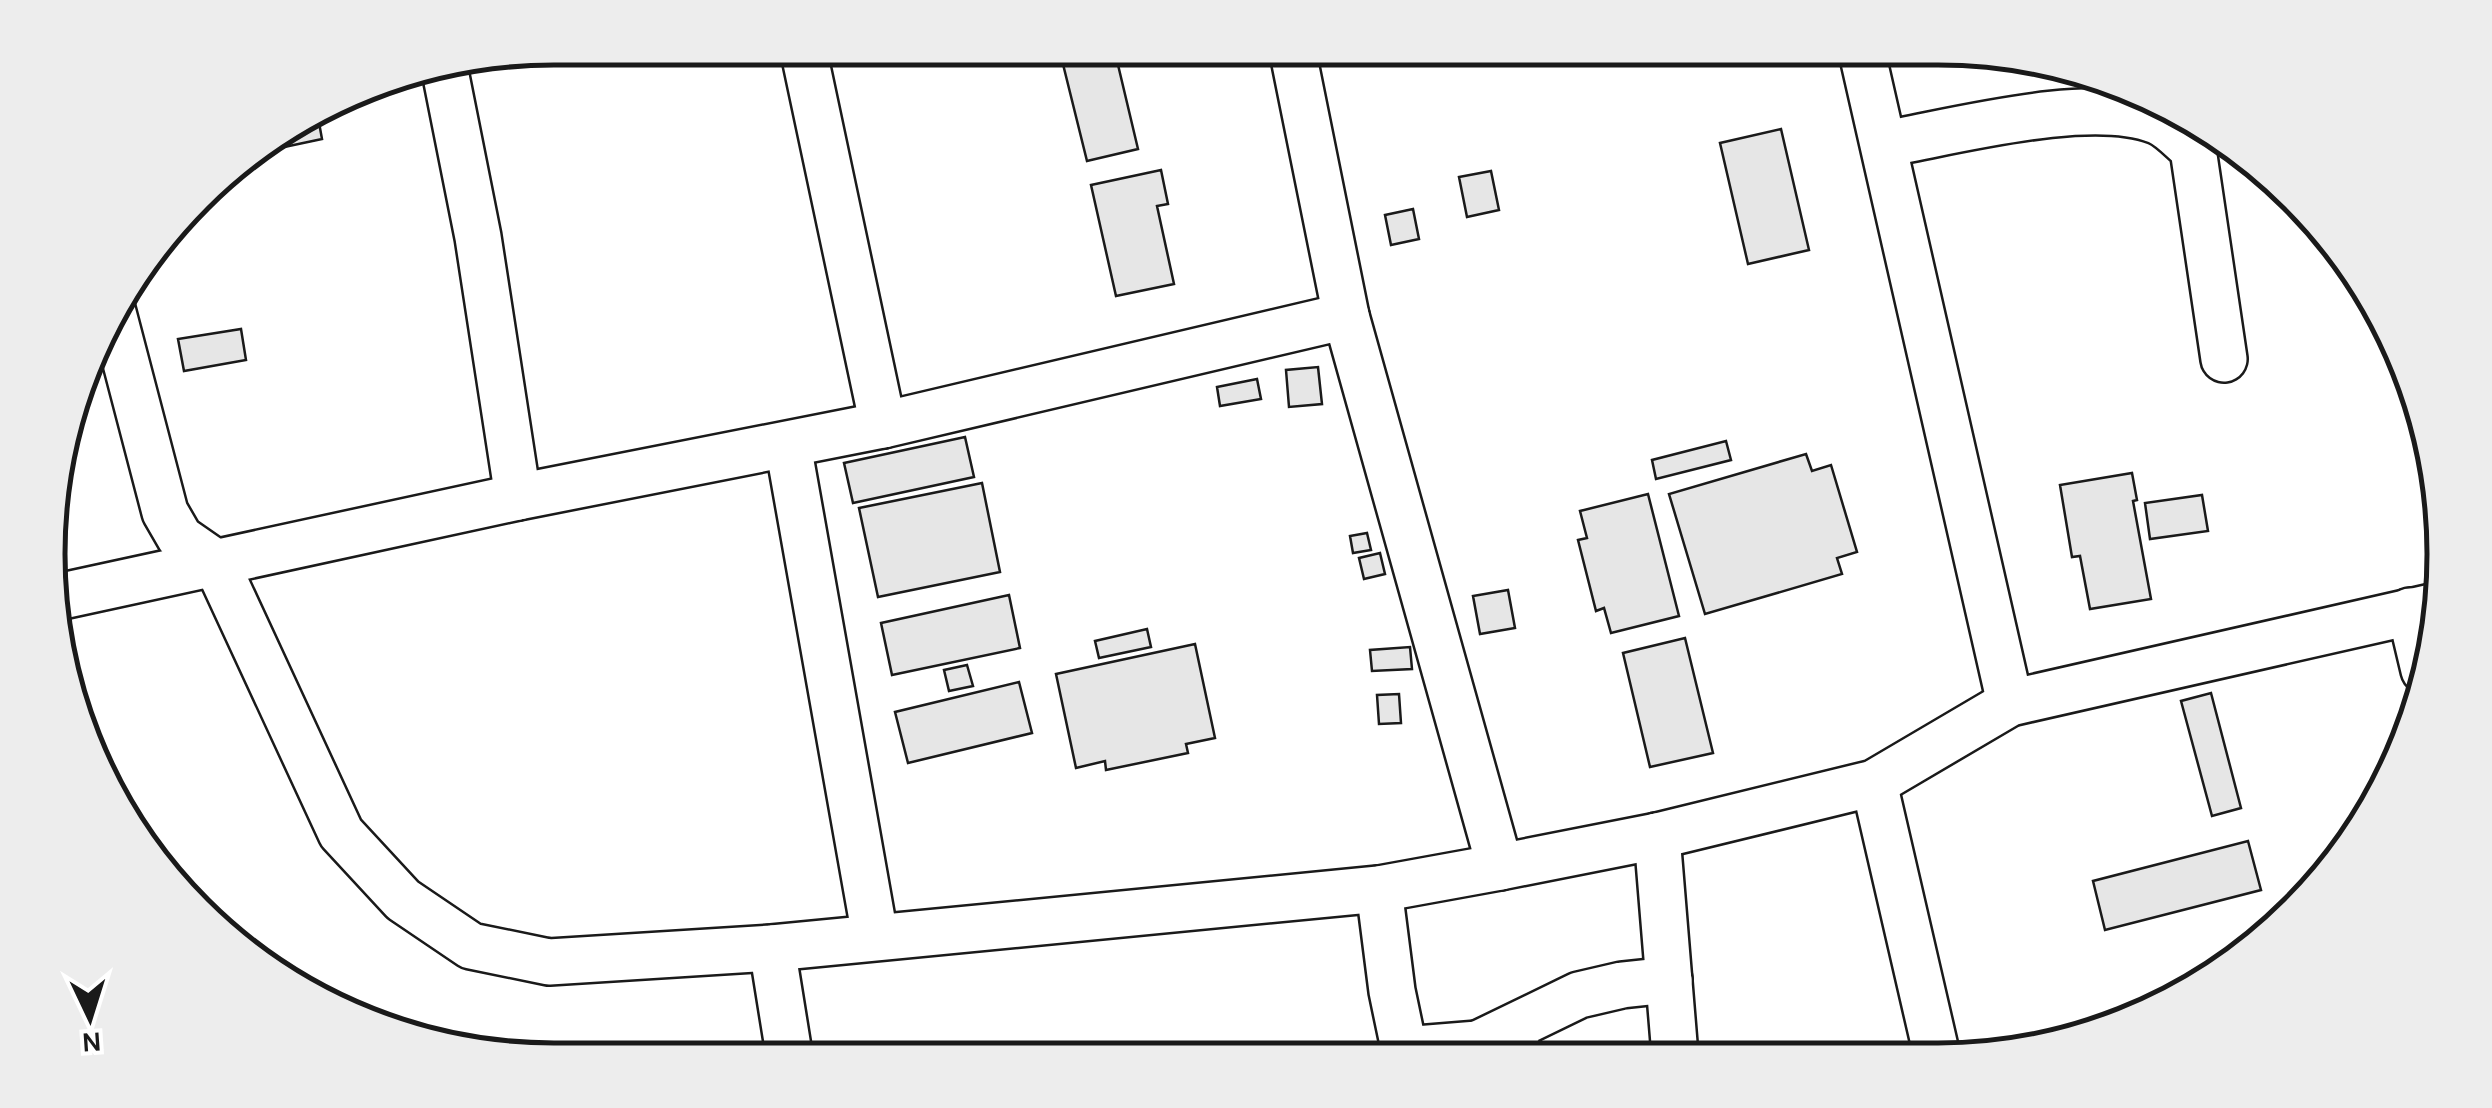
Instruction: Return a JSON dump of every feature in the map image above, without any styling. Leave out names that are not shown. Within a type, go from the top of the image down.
[{"type":"street","points":[[807,65],[883,425]]},
{"type":"street","points":[[1295,65],[1346,316],[1500,867]]},
{"type":"street","points":[[1866,65],[2010,703]]},
{"type":"street","points":[[446,77],[478,237],[518,497]]},
{"type":"street","points":[[1884,144],[2058,113],[2115,111],[2160,122],[2193,149],[2224,359]]},
{"type":"street","points":[[67,595],[518,497],[883,425],[1346,316]]},
{"type":"street","points":[[118,333],[164,512],[180,538],[216,563],[341,832],[403,900],[470,946],[549,962],[772,948],[1379,889],[1500,867],[1657,836],[1874,783],[2010,703],[2421,609]]},
{"type":"street","points":[[788,445],[875,936]]},
{"type":"street","points":[[1874,783],[1934,1043]]},
{"type":"street","points":[[1657,836],[1674,1043]]},
{"type":"street","points":[[1379,889],[1403,1043]]},
{"type":"street","points":[[772,948],[787,1043]]},
{"type":"street","points":[[1480,1043],[1578,996],[1622,985],[1669,980]]},
{"type":"building","points":[[1063,65],[1118,65],[1138,149],[1087,161]]},
{"type":"building","points":[[319,125],[322,139],[281,148]]},
{"type":"building","points":[[1781,129],[1809,250],[1748,264],[1720,143]]},
{"type":"building","points":[[1161,170],[1168,204],[1157,206],[1174,284],[1116,296],[1091,185]]},
{"type":"building","points":[[1491,171],[1499,210],[1467,217],[1459,177]]},
{"type":"building","points":[[1413,209],[1419,239],[1391,245],[1385,215]]},
{"type":"building","points":[[241,329],[246,360],[184,371],[178,339]]},
{"type":"building","points":[[1318,367],[1322,404],[1289,407],[1286,370]]},
{"type":"building","points":[[1257,379],[1261,399],[1220,406],[1217,387]]},
{"type":"building","points":[[965,437],[974,477],[853,503],[844,463]]},
{"type":"building","points":[[1726,441],[1731,460],[1656,479],[1652,460]]},
{"type":"building","points":[[1806,454],[1812,471],[1831,465],[1857,552],[1837,558],[1842,574],[1705,614],[1669,494]]},
{"type":"building","points":[[2132,473],[2137,500],[2133,501],[2151,599],[2090,609],[2080,556],[2072,557],[2060,485]]},
{"type":"building","points":[[982,483],[1000,572],[878,597],[859,508]]},
{"type":"building","points":[[1648,494],[1679,616],[1611,633],[1604,608],[1596,611],[1578,540],[1587,538],[1580,511]]},
{"type":"building","points":[[2202,495],[2208,531],[2150,539],[2145,503]]},
{"type":"building","points":[[1367,533],[1371,550],[1353,553],[1350,536]]},
{"type":"building","points":[[1380,553],[1385,574],[1364,579],[1359,558]]},
{"type":"building","points":[[1508,590],[1515,628],[1480,634],[1473,596]]},
{"type":"building","points":[[1009,595],[1020,648],[892,675],[881,623]]},
{"type":"building","points":[[1147,629],[1151,647],[1099,658],[1095,641]]},
{"type":"building","points":[[1685,638],[1713,753],[1650,767],[1623,653]]},
{"type":"building","points":[[1195,644],[1215,738],[1186,744],[1188,753],[1106,770],[1105,761],[1076,768],[1056,674]]},
{"type":"building","points":[[1410,647],[1412,669],[1372,671],[1370,650]]},
{"type":"building","points":[[967,665],[973,686],[949,691],[944,670]]},
{"type":"building","points":[[1019,682],[1032,733],[908,763],[895,712]]},
{"type":"building","points":[[2211,693],[2241,808],[2212,816],[2181,701]]},
{"type":"building","points":[[1399,694],[1401,723],[1379,724],[1377,695]]},
{"type":"building","points":[[2248,841],[2261,890],[2105,930],[2093,881]]}]
